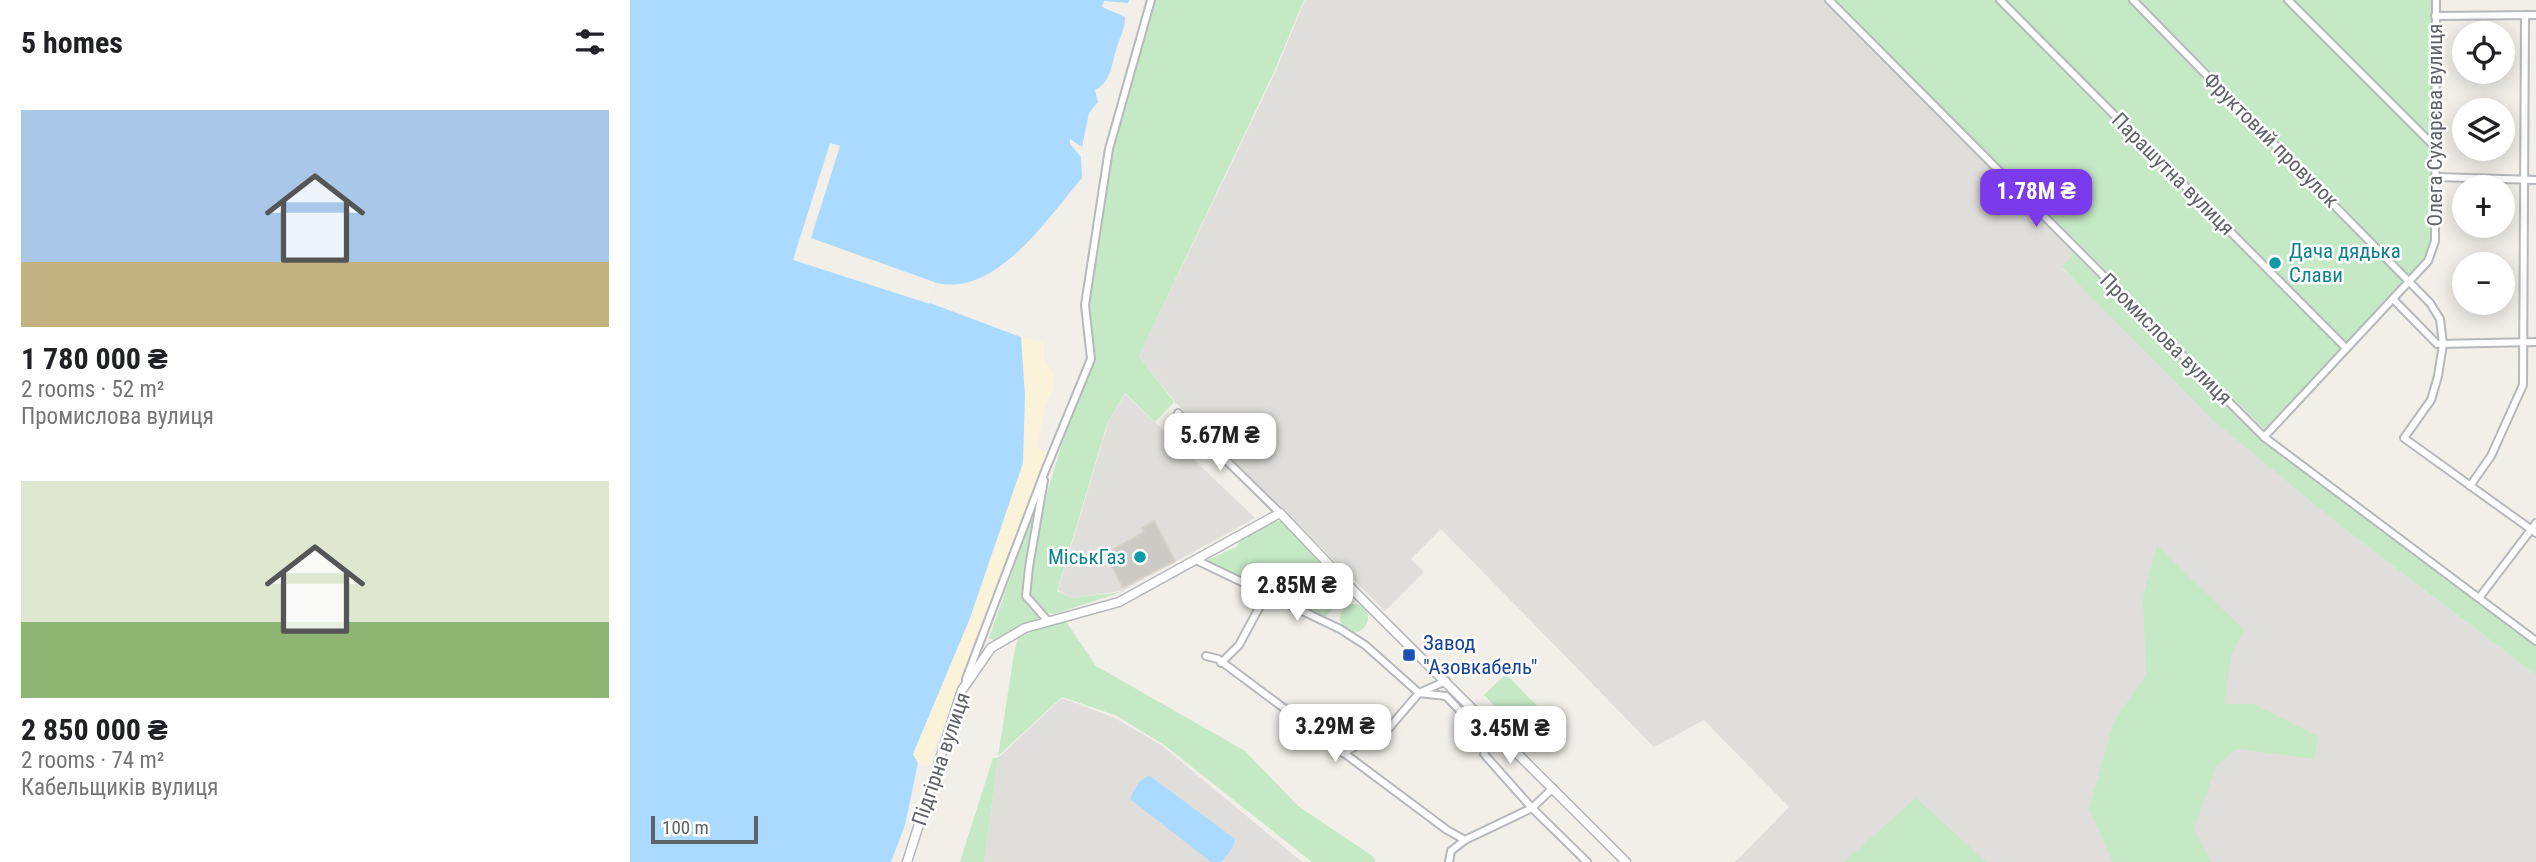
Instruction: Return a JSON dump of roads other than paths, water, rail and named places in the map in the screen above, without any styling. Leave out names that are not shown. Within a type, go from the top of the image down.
[{"type":"street","points":[[962,690],[1045,471],[1091,359],[1085,305],[1107,162],[1151,0]]},
{"type":"street","name":"Промислова вулиця","points":[[1829,0],[2264,437],[2536,641]]},
{"type":"street","name":"Парашутна вулиця","points":[[2000,0],[2346,348]]},
{"type":"street","name":"Фруктовий провулок","points":[[2133,0],[2410,280],[2440,319],[2443,344]]},
{"type":"street","points":[[2288,0],[2435,148]]},
{"type":"street","name":"Олега Сухарєва вулиця","points":[[2264,437],[2428,261],[2435,241],[2436,0]]},
{"type":"street","points":[[2470,486],[2491,456],[2523,385],[2521,342],[2525,15]]},
{"type":"street","points":[[2435,16],[2536,15]]},
{"type":"street","points":[[2435,177],[2536,180]]},
{"type":"street","points":[[2393,299],[2437,344],[2536,342]]},
{"type":"street","points":[[2443,344],[2431,400],[2404,438],[2534,528],[2479,598]]},
{"type":"street","points":[[1178,413],[1626,862]]},
{"type":"street","points":[[1045,471],[1044,492],[1029,566],[1026,596],[1047,620]]},
{"type":"street","name":"Підгірна вулиця","points":[[907,862],[962,690],[991,648],[1025,628],[1047,620],[1119,602],[1280,513]]},
{"type":"street","points":[[1196,561],[1340,629],[1365,645],[1419,693],[1446,696],[1488,740],[1484,754],[1532,808],[1587,862]]},
{"type":"street","points":[[1221,663],[1239,645],[1267,593]]},
{"type":"street","points":[[1206,656],[1217,659],[1465,840]]},
{"type":"street","points":[[1343,753],[1389,728],[1419,693],[1446,681]]},
{"type":"street","points":[[1449,862],[1451,851],[1465,840],[1532,808],[1553,788]]},
{"type":"water","points":[[630,0],[1130,0],[1128,3],[1104,1],[1102,7],[1125,17],[1125,22],[1110,73],[1104,83],[1095,90],[1098,102],[1089,113],[1082,147],[1070,139],[1070,144],[1081,157],[1082,178],[1037,232],[1001,266],[980,278],[959,284],[937,283],[930,303],[1021,337],[1025,396],[1023,463],[970,618],[913,754],[918,763],[905,825],[891,862],[630,862]]},
{"type":"water","points":[[1150,776],[1235,839],[1233,847],[1221,862],[1211,862],[1130,799],[1140,782]]},
{"type":"place","name":"Дача дядька Слави","points":[[2275,263]]},
{"type":"place","name":"МіськГаз","points":[[1140,557]]},
{"type":"place","name":"Завод \"Азовкабель\"","points":[[1409,655]]}]
